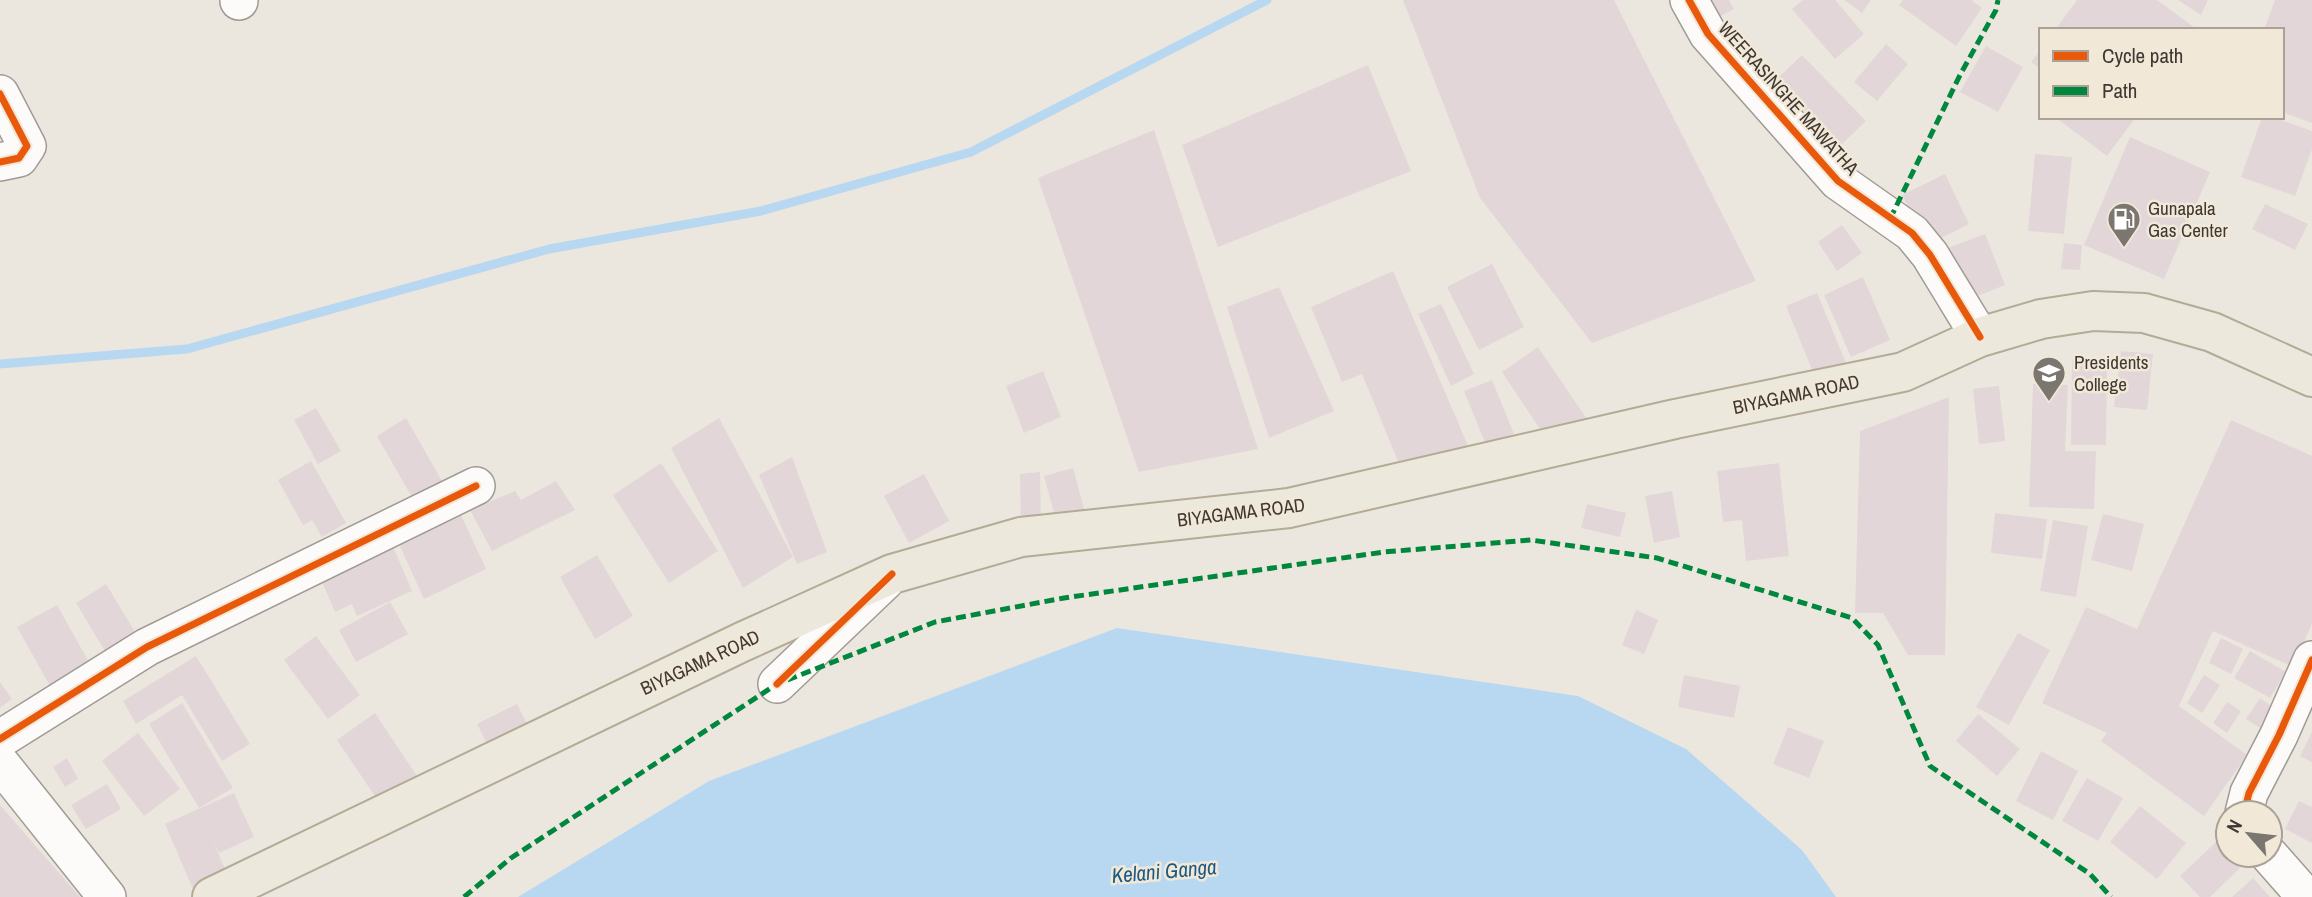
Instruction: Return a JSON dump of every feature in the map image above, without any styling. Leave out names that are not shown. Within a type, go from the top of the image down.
[{"type":"main road","name":"BIYAGAMA ROAD","points":[[212,897],[742,642],[892,574],[1021,537],[1289,508],[1675,419],[1903,372],[1980,337],[2054,317],[2093,311],[2144,313],[2211,332],[2312,377]]},
{"type":"street","name":"WEERASINGHE MAWATHA","points":[[1689,0],[1708,34],[1838,181],[1912,233],[1930,255],[1980,337]]},
{"type":"street","points":[[0,94],[27,146],[19,158],[0,162]]},
{"type":"street","points":[[0,739],[147,647],[476,486]]},
{"type":"street","points":[[777,684],[892,574]]},
{"type":"street","points":[[2248,799],[2312,660]]},
{"type":"street","points":[[0,763],[107,897]]},
{"type":"street","points":[[2281,869],[2306,897]]},
{"type":"water","name":"Kelani Ganga","points":[[1117,628],[1578,696],[1686,749],[1802,850],[1836,897],[518,897],[709,781]]},
{"type":"building","points":[[1403,0],[1614,0],[1756,281],[1592,343],[1480,198]]},
{"type":"building","points":[[1697,0],[1729,0],[1734,9],[1709,22]]},
{"type":"building","points":[[1803,0],[1835,0],[1864,34],[1835,59],[1792,9]]},
{"type":"building","points":[[1844,0],[1871,0],[1862,13]]},
{"type":"building","points":[[1903,0],[1971,0],[1982,8],[1956,46],[1899,5]]},
{"type":"building","points":[[2077,0],[2157,0],[2195,28],[2056,28]]},
{"type":"building","points":[[2178,0],[2208,0],[2201,15]]},
{"type":"building","points":[[2275,0],[2312,0],[2312,123],[2284,113],[2284,28],[2265,28]]},
{"type":"building","points":[[1886,44],[1908,64],[1877,101],[1854,82]]},
{"type":"building","points":[[1986,46],[2023,67],[1998,112],[1960,92]]},
{"type":"building","points":[[2039,52],[2039,68],[2031,62]]},
{"type":"building","points":[[1802,55],[1866,121],[1839,147],[1775,81]]},
{"type":"building","points":[[1368,65],[1411,171],[1218,247],[1182,145]]},
{"type":"building","points":[[2058,119],[2135,119],[2107,156]]},
{"type":"building","points":[[2261,119],[2279,119],[2312,131],[2312,149],[2295,196],[2241,177]]},
{"type":"building","points":[[1154,130],[1258,449],[1139,472],[1038,178]]},
{"type":"building","points":[[2130,137],[2210,172],[2164,279],[2084,245]]},
{"type":"building","points":[[2035,154],[2072,157],[2064,234],[2028,231]]},
{"type":"building","points":[[1945,174],[1969,224],[1927,245],[1902,195]]},
{"type":"building","points":[[2265,204],[2308,224],[2295,250],[2252,229]]},
{"type":"building","points":[[1842,225],[1862,253],[1837,271],[1818,242]]},
{"type":"building","points":[[1985,234],[2005,285],[1965,301],[1945,249]]},
{"type":"building","points":[[2064,243],[2082,245],[2080,270],[2061,269]]},
{"type":"building","points":[[1492,264],[1524,327],[1479,350],[1447,287]]},
{"type":"building","points":[[1393,271],[1469,448],[1398,461],[1362,374],[1342,382],[1311,307]]},
{"type":"building","points":[[1863,277],[1890,340],[1851,357],[1824,295]]},
{"type":"building","points":[[1279,287],[1334,411],[1269,438],[1227,307]]},
{"type":"building","points":[[1817,293],[1846,363],[1815,377],[1786,306]]},
{"type":"building","points":[[1441,304],[1474,374],[1451,386],[1418,314]]},
{"type":"building","points":[[1538,347],[1591,425],[1542,432],[1502,372]]},
{"type":"building","points":[[2121,351],[2153,354],[2147,410],[2114,407]]},
{"type":"building","points":[[2072,360],[2107,360],[2106,445],[2071,445]]},
{"type":"building","points":[[1043,371],[1061,417],[1024,433],[1006,386]]},
{"type":"building","points":[[1492,380],[1514,434],[1486,445],[1464,391]]},
{"type":"building","points":[[2033,384],[2068,385],[2065,451],[2096,451],[2094,509],[2029,507]]},
{"type":"building","points":[[1999,386],[2005,441],[1979,444],[1973,389]]},
{"type":"building","points":[[1949,397],[1945,655],[1908,655],[1883,613],[1855,613],[1860,431]]},
{"type":"building","points":[[316,408],[341,451],[318,464],[294,420]]},
{"type":"building","points":[[406,418],[442,481],[413,499],[377,436]]},
{"type":"building","points":[[719,418],[793,557],[743,588],[671,448]]},
{"type":"building","points":[[2231,420],[2312,456],[2312,624],[2293,667],[2213,631],[2179,706],[2247,755],[2204,816],[2101,741],[2107,733],[2042,703],[2086,607],[2137,629]]},
{"type":"building","points":[[792,457],[827,552],[797,564],[759,475]]},
{"type":"building","points":[[311,461],[346,523],[322,537],[312,520],[303,525],[278,480]]},
{"type":"building","points":[[661,463],[718,551],[669,583],[613,495]]},
{"type":"building","points":[[1779,463],[1789,556],[1746,561],[1742,520],[1723,522],[1717,471]]},
{"type":"building","points":[[1073,468],[1086,516],[1057,524],[1044,476]]},
{"type":"building","points":[[1040,472],[1041,527],[1021,525],[1020,474]]},
{"type":"building","points":[[924,474],[949,521],[909,543],[884,496]]},
{"type":"building","points":[[556,481],[575,510],[492,551],[470,510],[515,491],[521,500]]},
{"type":"building","points":[[1672,491],[1680,537],[1654,543],[1645,496]]},
{"type":"building","points":[[1587,504],[1626,513],[1620,537],[1581,528]]},
{"type":"building","points":[[1995,513],[2047,519],[2042,559],[1991,553]]},
{"type":"building","points":[[2103,514],[2144,524],[2132,571],[2091,560]]},
{"type":"building","points":[[461,515],[486,569],[424,599],[399,544]]},
{"type":"building","points":[[2053,520],[2088,526],[2076,597],[2040,591]]},
{"type":"building","points":[[391,542],[412,591],[357,616],[352,604],[335,612],[319,575]]},
{"type":"building","points":[[597,555],[633,616],[595,639],[560,577]]},
{"type":"building","points":[[106,584],[141,642],[111,661],[76,603]]},
{"type":"building","points":[[390,602],[408,634],[356,662],[339,630]]},
{"type":"building","points":[[57,605],[90,664],[50,686],[17,627]]},
{"type":"building","points":[[1636,610],[1658,620],[1644,654],[1622,645]]},
{"type":"building","points":[[2018,633],[2050,650],[2009,725],[1976,707]]},
{"type":"building","points":[[316,636],[360,695],[328,719],[284,660]]},
{"type":"building","points":[[2221,638],[2243,649],[2231,674],[2209,663]]},
{"type":"building","points":[[2250,651],[2286,672],[2270,698],[2234,678]]},
{"type":"building","points":[[196,656],[250,744],[222,761],[182,695],[136,724],[123,701]]},
{"type":"building","points":[[1684,675],[1740,686],[1734,718],[1678,707]]},
{"type":"building","points":[[2204,675],[2220,685],[2202,713],[2187,703]]},
{"type":"building","points":[[0,682],[12,699],[0,708]]},
{"type":"building","points":[[2260,698],[2284,715],[2271,735],[2246,719]]},
{"type":"building","points":[[2227,702],[2241,711],[2227,733],[2213,723]]},
{"type":"building","points":[[182,703],[233,788],[199,808],[149,724]]},
{"type":"building","points":[[517,704],[533,736],[493,756],[477,724]]},
{"type":"building","points":[[375,713],[419,779],[381,805],[337,740]]},
{"type":"building","points":[[1978,714],[2020,749],[1997,776],[1956,741]]},
{"type":"building","points":[[1788,727],[1824,741],[1809,778],[1773,764]]},
{"type":"building","points":[[2312,732],[2312,762],[2300,756]]},
{"type":"building","points":[[138,733],[180,789],[144,816],[102,761]]},
{"type":"building","points":[[2041,751],[2078,771],[2053,820],[2016,801]]},
{"type":"building","points":[[67,758],[78,779],[65,787],[53,767]]},
{"type":"building","points":[[2087,778],[2123,798],[2098,841],[2062,821]]},
{"type":"building","points":[[107,784],[121,809],[86,829],[71,805]]},
{"type":"building","points":[[234,793],[254,837],[219,853],[213,841],[227,874],[193,889],[165,824]]},
{"type":"building","points":[[2299,801],[2312,807],[2312,843],[2285,829]]},
{"type":"building","points":[[0,805],[80,897],[0,897]]},
{"type":"building","points":[[2140,806],[2186,843],[2157,879],[2110,842]]},
{"type":"building","points":[[2214,844],[2214,869],[2239,869],[2210,897],[2200,897],[2180,876]]},
{"type":"building","points":[[2253,878],[2270,897],[2232,897]]},
{"type":"waterway","points":[[0,364],[187,349],[549,249],[761,211],[971,152],[1267,0]]},
{"type":"marked path","points":[[1890,219],[1960,75],[1996,10],[1998,0]]},
{"type":"marked path","points":[[464,897],[511,858],[777,684],[935,622],[1064,598],[1384,552],[1531,540],[1657,558],[1852,618],[1878,645],[1930,766],[2090,874],[2111,897]]},
{"type":"cycle path","points":[[1689,0],[1708,34],[1838,181],[1912,233],[1930,255],[1980,337]]},
{"type":"cycle path","points":[[0,94],[27,146],[19,158],[0,162]]},
{"type":"cycle path","points":[[0,739],[147,647],[476,486]]},
{"type":"cycle path","points":[[777,684],[892,574]]},
{"type":"cycle path","points":[[2248,799],[2312,660]]},
{"type":"place","name":"Gunapala Gas Center","points":[[2124,249]]},
{"type":"place","name":"Presidents College","points":[[2049,403]]}]
